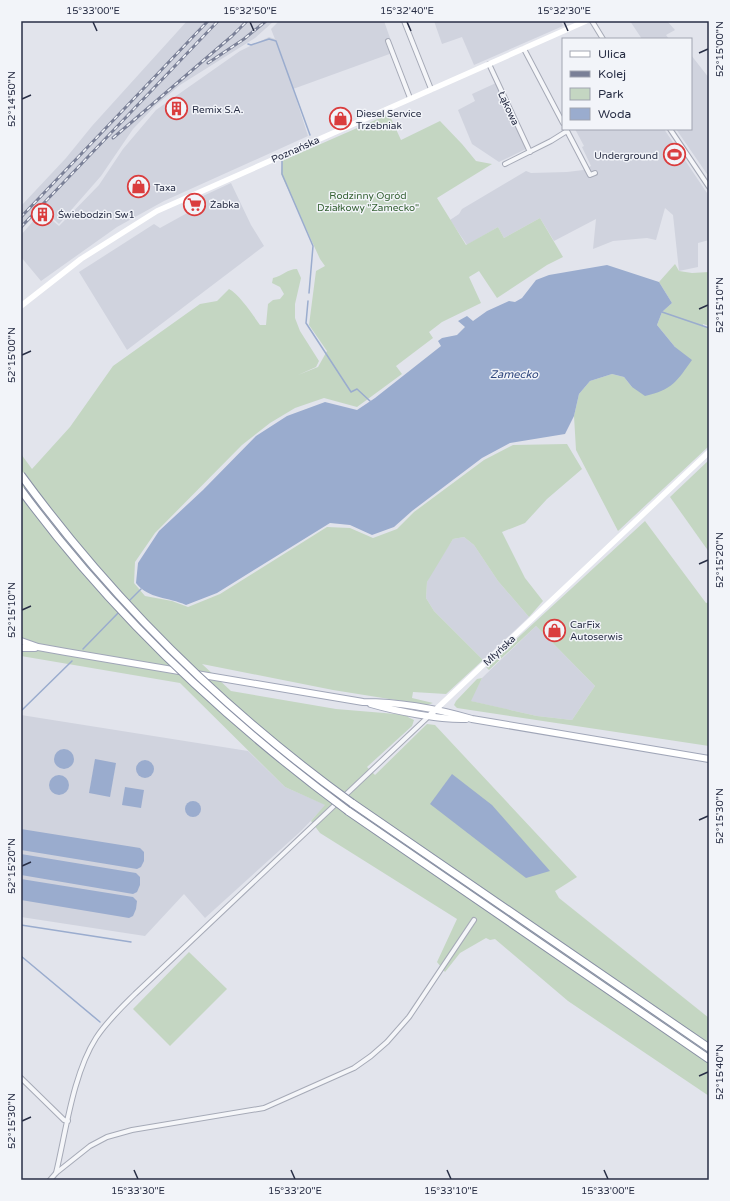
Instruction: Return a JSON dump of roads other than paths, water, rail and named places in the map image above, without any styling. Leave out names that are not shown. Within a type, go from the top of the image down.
[{"type":"highway","points":[[21,475],[53,518],[92,564],[164,643],[250,722],[352,803],[709,1048]]},
{"type":"highway","points":[[21,490],[95,582],[154,646],[249,734],[348,811],[709,1059]]},
{"type":"main road","points":[[21,641],[38,648]]},
{"type":"main road","points":[[21,648],[38,648],[363,702],[380,702],[433,713],[709,759]]},
{"type":"street","points":[[404,21],[431,89]]},
{"type":"street","name":"Poznańska","points":[[21,306],[81,259],[157,211],[586,21]]},
{"type":"street","points":[[592,21],[602,38]]},
{"type":"street","points":[[388,41],[410,98]]},
{"type":"street","points":[[524,49],[562,121]]},
{"type":"street","name":"Łąkowa","points":[[489,64],[530,152]]},
{"type":"street","points":[[505,164],[530,152],[567,130],[593,174]]},
{"type":"street","points":[[671,130],[709,185]]},
{"type":"street","name":"Młyńska","points":[[56,1173],[83,1065],[92,1046],[105,1026],[135,994],[709,452]]},
{"type":"street","points":[[50,1180],[56,1173],[90,1146],[107,1137],[125,1132],[258,1110],[354,1068],[387,1042],[409,1017],[474,920]]},
{"type":"street","points":[[21,1078],[64,1120],[68,1122]]},
{"type":"water","name":"Zamecko","points":[[607,265],[659,282],[672,303],[662,312],[657,325],[675,347],[692,360],[678,379],[668,388],[645,396],[632,387],[624,377],[612,374],[590,381],[579,394],[574,416],[565,434],[510,443],[482,458],[412,511],[394,527],[372,535],[350,525],[330,523],[217,593],[186,605],[146,592],[136,583],[138,563],[159,531],[203,490],[256,436],[287,416],[325,402],[357,410],[375,398],[441,346],[438,341],[442,338],[457,335],[465,327],[458,321],[467,316],[473,321],[487,311],[509,301],[515,302],[522,298],[536,280],[549,275]]},
{"type":"water","points":[[64,749],[71,752],[74,759],[71,766],[64,769],[57,766],[54,759],[57,752]]},
{"type":"water","points":[[95,759],[116,763],[110,797],[89,793]]},
{"type":"water","points":[[141,760],[149,760],[154,765],[152,776],[149,778],[141,778],[136,773],[136,765]]},
{"type":"water","points":[[452,774],[492,805],[550,871],[526,878],[430,804]]},
{"type":"water","points":[[59,775],[66,778],[69,785],[66,792],[59,795],[52,792],[49,785],[52,778]]},
{"type":"water","points":[[125,787],[144,790],[141,808],[122,805]]},
{"type":"water","points":[[193,801],[199,803],[201,809],[199,815],[193,817],[187,815],[185,809],[187,803]]},
{"type":"water","points":[[21,829],[140,848],[144,852],[144,861],[141,867],[137,869],[21,850]]},
{"type":"water","points":[[21,854],[136,873],[140,877],[140,885],[137,892],[133,894],[21,875]]},
{"type":"water","points":[[21,879],[133,897],[137,901],[136,909],[133,916],[129,918],[21,900]]},
{"type":"waterway","points":[[248,44],[251,45],[269,39],[276,41],[310,135]]},
{"type":"waterway","points":[[282,161],[282,174],[313,246],[309,293]]},
{"type":"waterway","points":[[308,301],[306,323],[351,392],[357,389],[370,401]]},
{"type":"waterway","points":[[662,312],[709,328]]},
{"type":"waterway","points":[[128,602],[141,589]]},
{"type":"waterway","points":[[83,649],[119,612]]},
{"type":"waterway","points":[[21,711],[72,661]]},
{"type":"waterway","points":[[21,925],[131,942]]},
{"type":"waterway","points":[[21,956],[100,1022]]},
{"type":"railway","points":[[21,217],[208,21]]},
{"type":"railway","points":[[21,227],[218,21]]},
{"type":"railway","points":[[113,138],[232,36],[247,21]]},
{"type":"railway","points":[[208,63],[244,39],[266,21]]},
{"type":"place","name":"Remix S.A.","points":[[176,109]]},
{"type":"place","name":"Diesel Service Trzebniak","points":[[340,119]]},
{"type":"place","name":"Underground","points":[[674,155]]},
{"type":"place","name":"Taxa","points":[[139,187]]},
{"type":"place","name":"Żabka","points":[[195,204]]},
{"type":"place","name":"Świebodzin Sw1","points":[[43,214]]},
{"type":"place","name":"CarFix Autoserwis","points":[[554,630]]},
{"type":"park label","name":"Rodzinny Ogród Działkowy \"Zamecko\"","points":[[368,200]]}]
